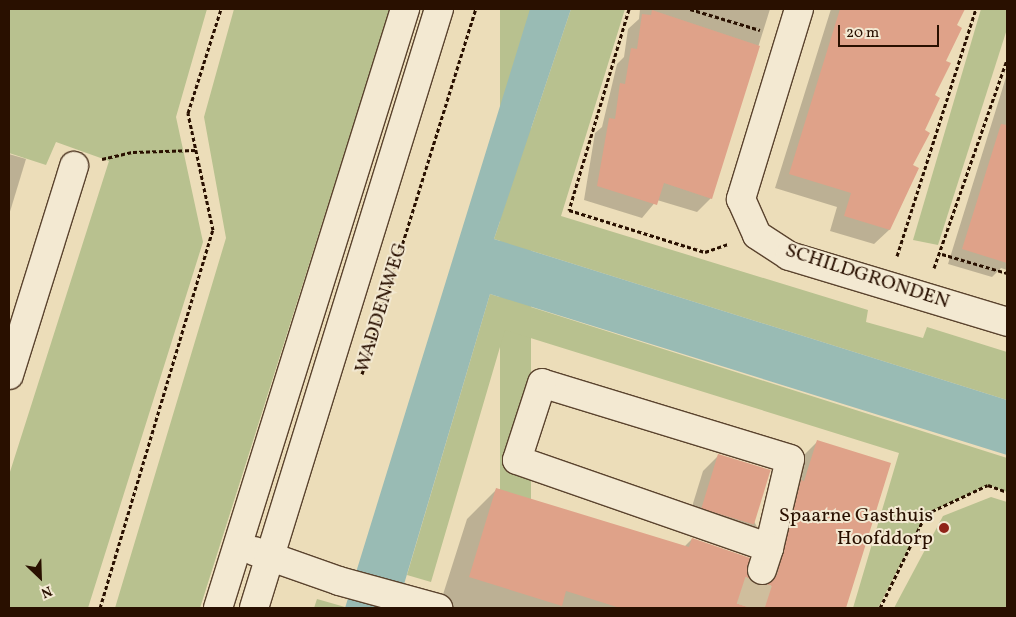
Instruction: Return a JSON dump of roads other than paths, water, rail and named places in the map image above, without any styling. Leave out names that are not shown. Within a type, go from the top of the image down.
[{"type":"street","points":[[218,608],[405,9]]},
{"type":"street","name":"WADDENWEG","points":[[254,608],[439,9]]},
{"type":"street","name":"SCHILDGRONDEN","points":[[799,9],[741,199],[757,235],[789,256],[921,294],[1007,322]]},
{"type":"street","points":[[9,375],[74,166]]},
{"type":"street","points":[[542,382],[790,459],[765,559],[517,460],[542,382]]},
{"type":"street","points":[[238,546],[339,581],[428,605]]},
{"type":"water","points":[[530,9],[571,9],[494,239],[1007,400],[1007,455],[490,294],[397,608],[345,608]]},
{"type":"tunnel","points":[[750,608],[762,570]]},
{"type":"place","name":"Spaarne Gasthuis Hoofddorp","points":[[944,528]]}]
